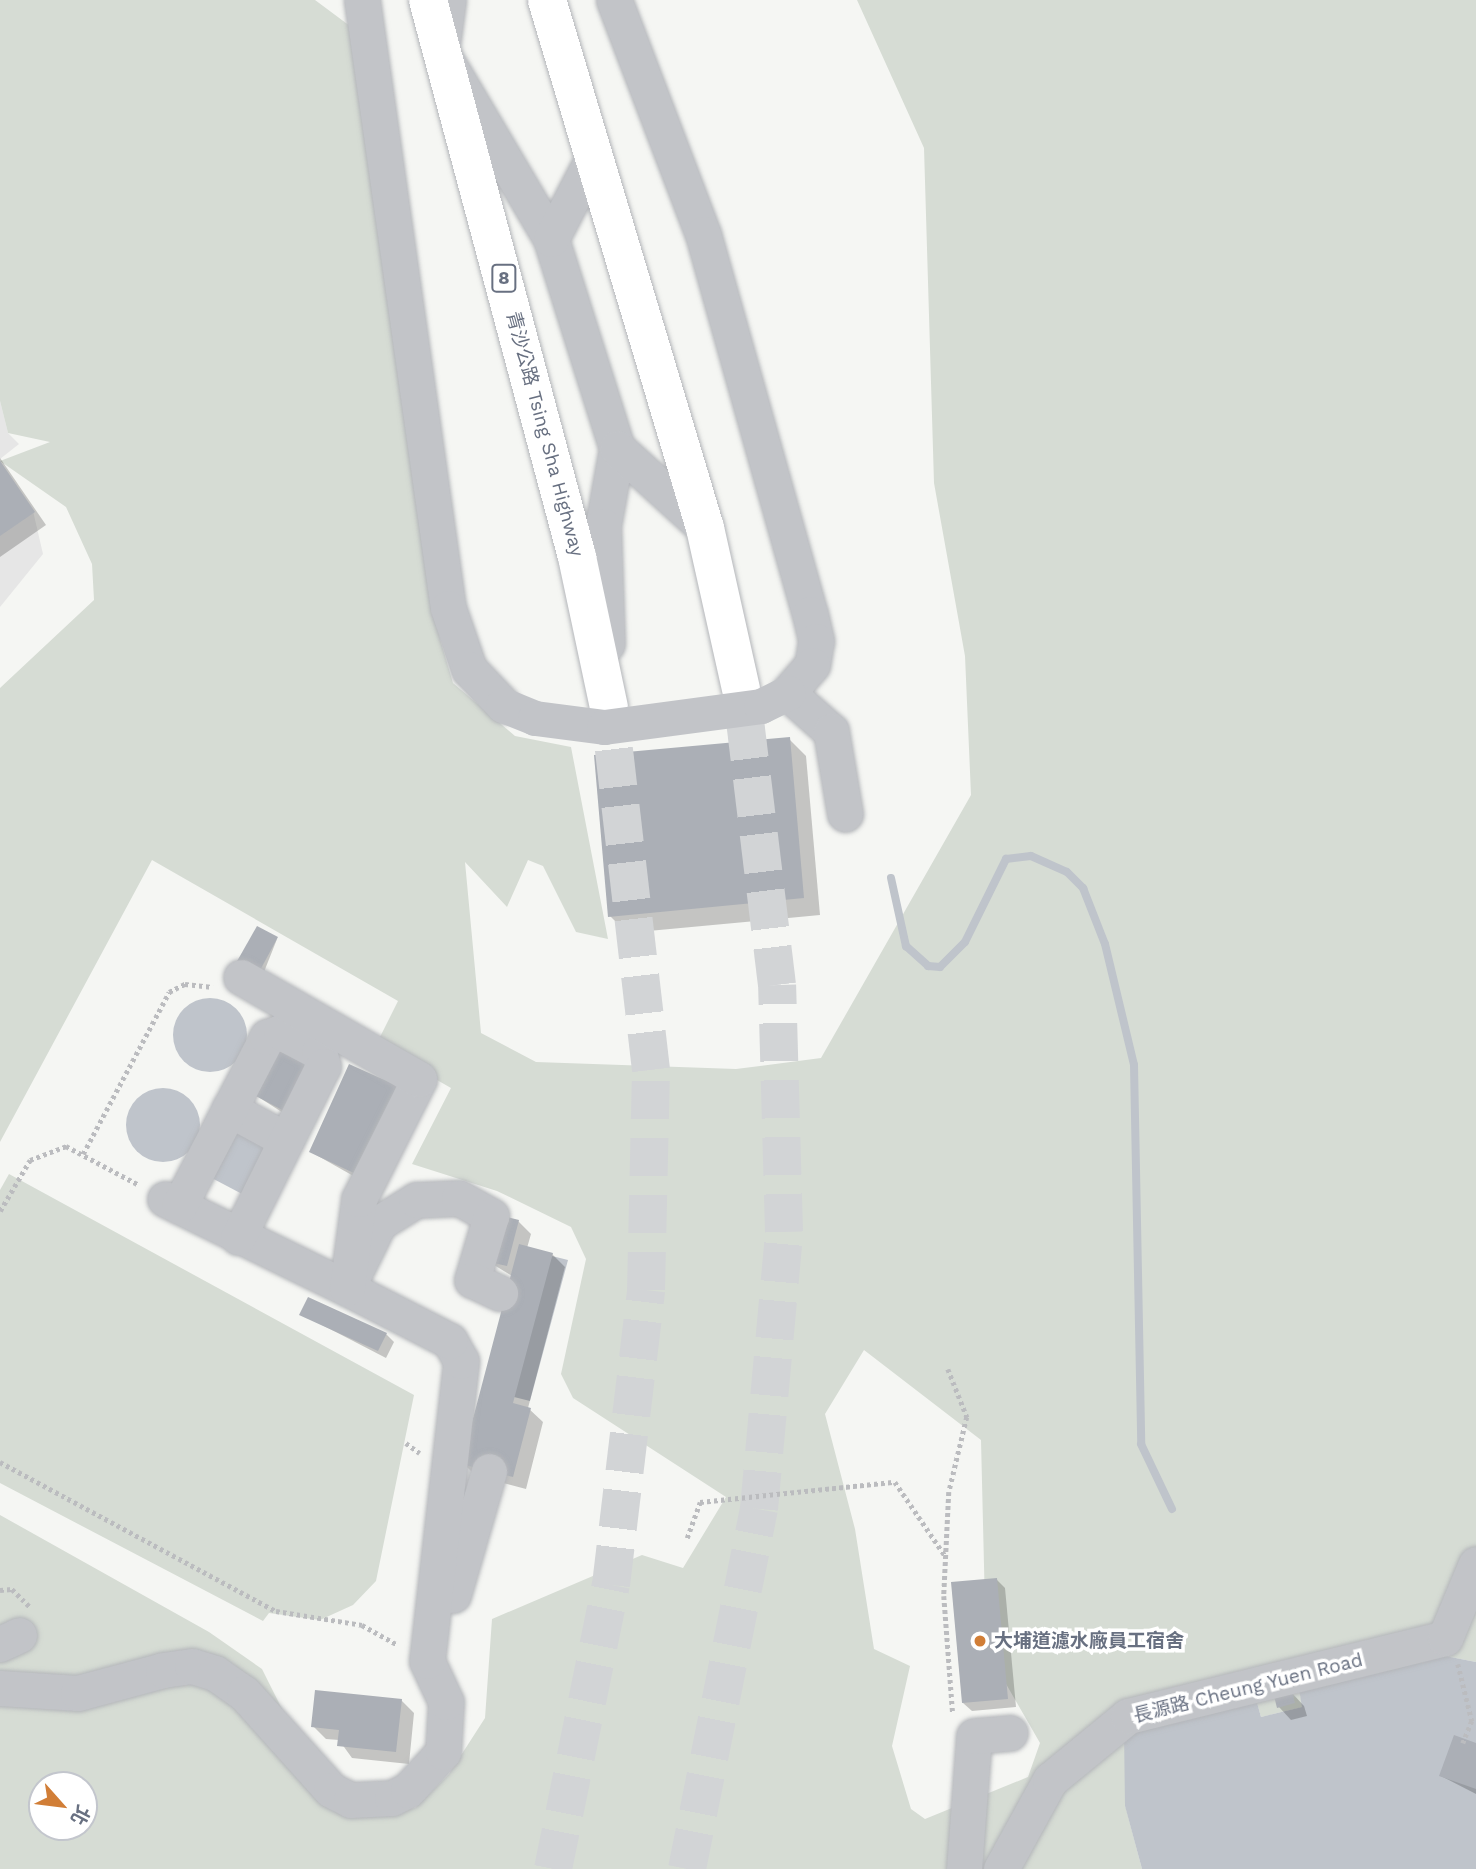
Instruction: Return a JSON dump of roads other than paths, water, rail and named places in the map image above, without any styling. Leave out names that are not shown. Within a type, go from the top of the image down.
[{"type":"highway","name":"青沙公路 Tsing Sha Highway","points":[[428,0],[578,556],[609,707]]},
{"type":"highway","points":[[542,7],[593,158],[705,528],[741,689]]},
{"type":"lane","points":[[362,0],[448,608],[468,669],[503,705],[534,718],[604,727],[761,706],[788,693],[812,665],[816,641],[703,234],[614,0]]},
{"type":"lane","points":[[448,0],[442,52],[551,239],[617,448],[603,526],[609,707]]},
{"type":"lane","points":[[551,239],[593,158]]},
{"type":"lane","points":[[617,448],[705,528]]},
{"type":"lane","points":[[788,693],[831,731],[845,814]]},
{"type":"lane","points":[[230,984],[419,1079],[359,1199],[348,1288]]},
{"type":"lane","points":[[238,1237],[323,1066],[318,1052],[281,1032],[267,1037],[229,1109],[172,1203],[238,1237],[441,1335],[460,1354],[461,1381],[443,1486],[442,1563],[427,1661],[446,1702]]},
{"type":"lane","points":[[229,1109],[286,1140]]},
{"type":"lane","points":[[348,1288],[380,1223],[416,1199],[459,1198],[491,1216],[472,1280],[500,1293]]},
{"type":"lane","points":[[0,1688],[78,1693],[163,1670],[203,1670],[244,1693],[331,1790],[372,1801],[408,1790],[435,1766],[446,1744],[446,1702],[454,1591],[489,1471]]},
{"type":"lane","name":"長源路 Cheung Yuen Road","points":[[1001,1869],[1050,1780],[1128,1716],[1445,1637],[1476,1564]]},
{"type":"lane","points":[[964,1869],[974,1736],[1010,1732]]},
{"type":"waterway","points":[[891,878],[906,946],[928,966],[940,967],[965,942],[1006,859],[1031,856],[1067,872],[1083,888],[1105,944],[1134,1065],[1141,1444],[1172,1509]]},
{"type":"tunnel","points":[[687,1869],[759,1509],[784,1232],[777,985],[741,689]]},
{"type":"tunnel","points":[[553,1869],[611,1585],[646,1290],[651,1070],[609,707]]},
{"type":"place","name":"大埔道濾水廠員工宿舍","points":[[980,1641]]}]
